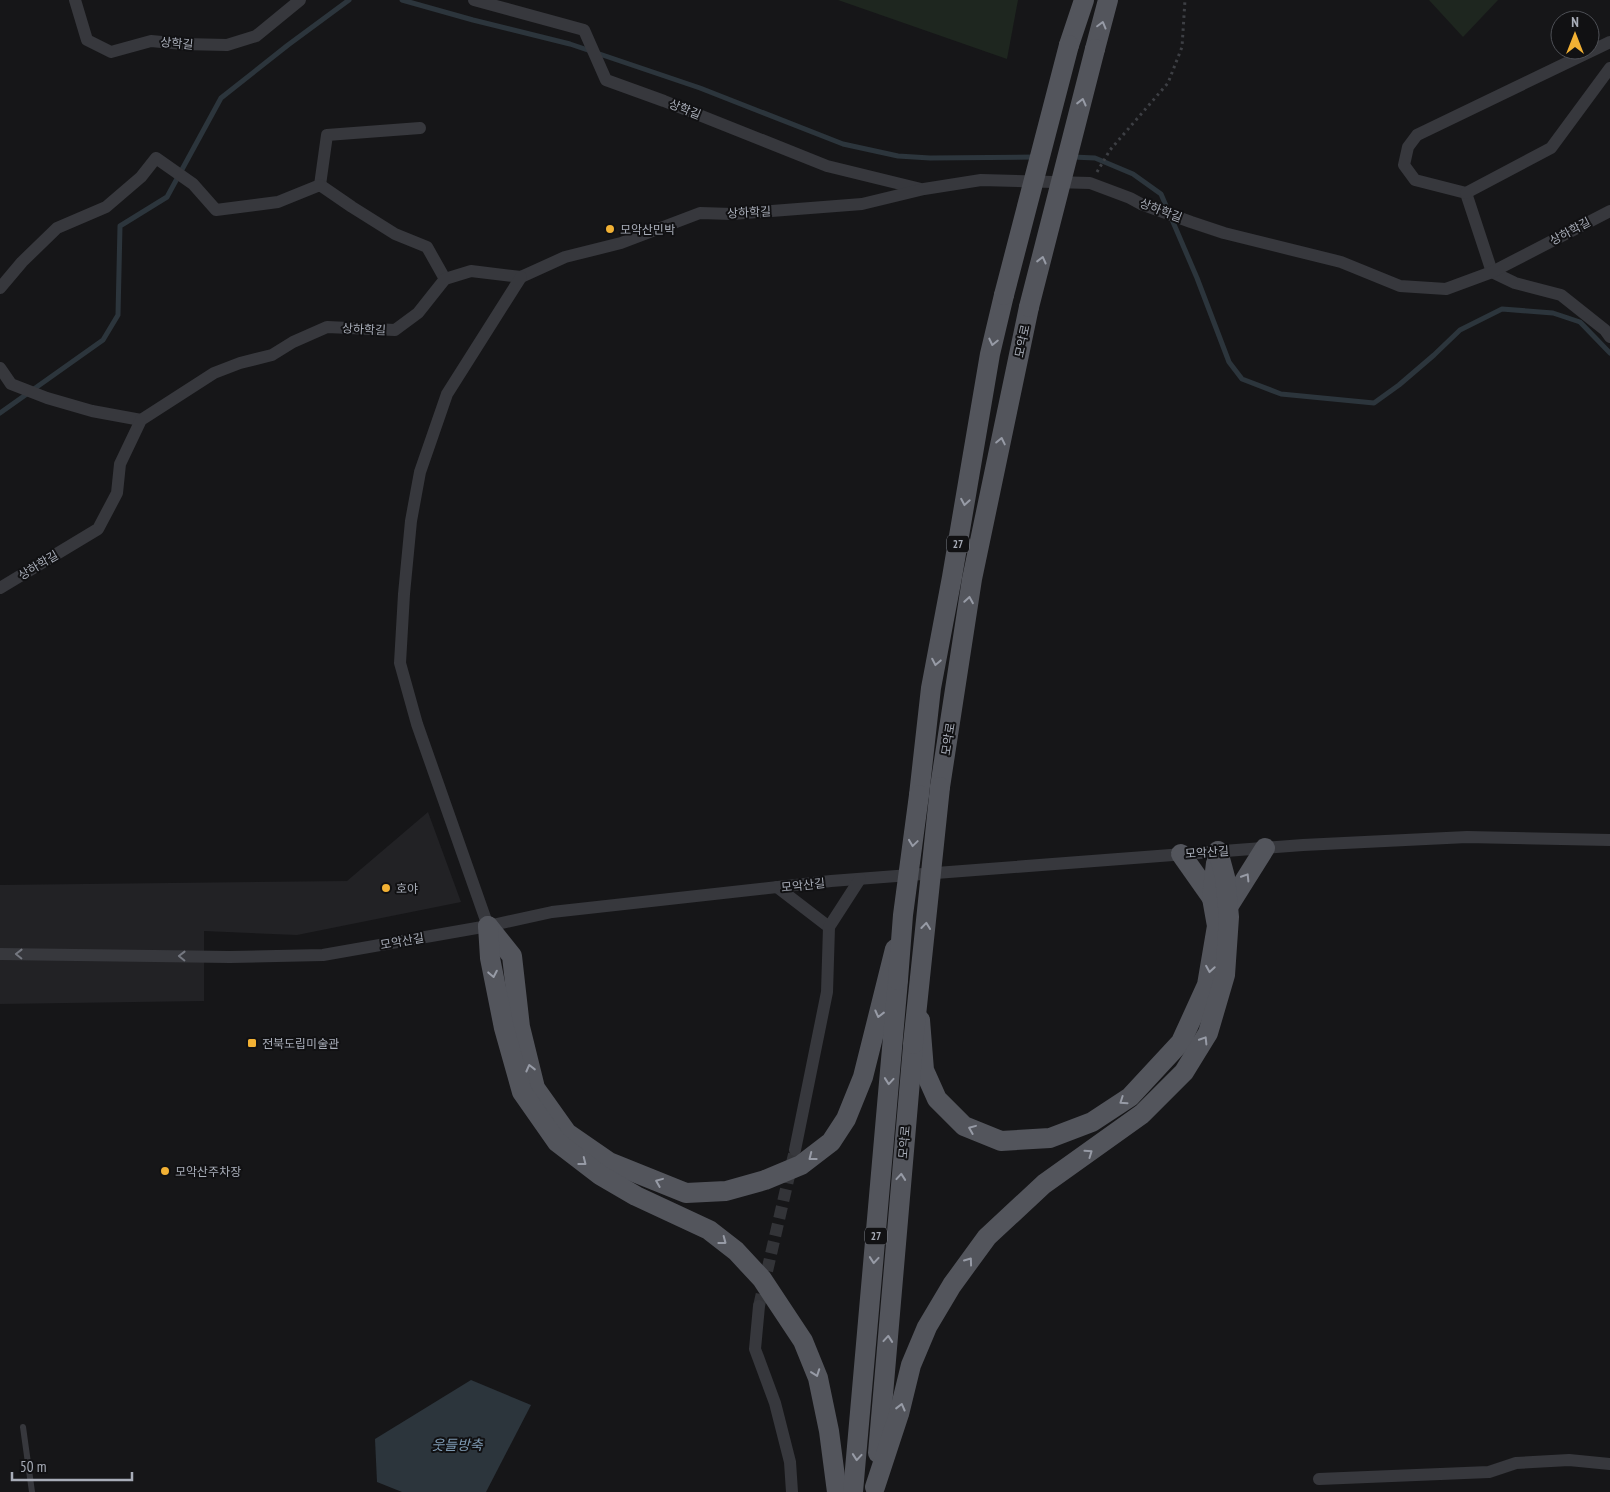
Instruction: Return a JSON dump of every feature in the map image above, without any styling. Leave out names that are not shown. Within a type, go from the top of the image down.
[{"type":"main road","name":"모악로","points":[[854,1492],[903,915],[931,688],[990,354],[1069,45],[1084,0]]},
{"type":"main road","name":"모악로","points":[[875,1489],[921,965],[940,787],[972,579],[1030,307],[1108,0]]},
{"type":"main road","points":[[1220,902],[1265,848]]},
{"type":"main road","points":[[921,965],[920,1015],[924,1070],[936,1099],[964,1126],[1001,1140],[1050,1138],[1092,1122],[1130,1097],[1182,1042],[1207,985],[1220,902],[1226,877],[1218,851]]},
{"type":"main road","points":[[875,1489],[899,1414],[911,1365],[927,1327],[952,1285],[987,1237],[1044,1184],[1142,1114],[1184,1072],[1208,1034],[1225,975],[1229,917],[1220,902],[1181,854]]},
{"type":"main road","points":[[488,926],[512,956],[520,1027],[535,1088],[567,1133],[609,1162],[686,1193],[726,1191],[765,1180],[801,1165],[831,1142],[846,1120],[863,1077],[903,915]]},
{"type":"main road","points":[[488,926],[490,958],[504,1028],[522,1092],[556,1142],[600,1175],[636,1196],[708,1230],[736,1251],[762,1279],[803,1341],[818,1378],[829,1431],[837,1492]]},
{"type":"street","name":"상학길","points":[[75,0],[87,40],[111,52],[151,40],[183,44],[227,45],[256,36],[300,0]]},
{"type":"street","name":"상학길","points":[[474,0],[584,30],[606,80],[827,166],[924,189]]},
{"type":"street","points":[[1610,42],[1417,135],[1408,146],[1404,166],[1415,180],[1466,193],[1551,148],[1610,68]]},
{"type":"street","points":[[320,185],[327,135],[420,128]]},
{"type":"street","points":[[0,288],[22,262],[57,228],[106,207],[141,177],[156,158],[193,184],[216,210],[278,202],[320,185]]},
{"type":"street","name":"상하학길","points":[[521,277],[565,256],[621,243],[700,213],[732,214],[862,204],[924,189],[980,180],[1090,183],[1191,222],[1341,262],[1400,286],[1446,289],[1492,272],[1610,210]]},
{"type":"street","points":[[320,185],[395,234],[427,247],[445,279],[470,271],[521,277],[447,394],[420,472],[411,521],[400,663],[417,724],[488,926]]},
{"type":"street","points":[[1466,193],[1492,272],[1515,283],[1562,295],[1605,330],[1610,337]]},
{"type":"street","name":"상하학길","points":[[0,588],[98,529],[117,493],[120,464],[141,420],[214,373],[240,363],[272,355],[293,342],[327,327],[395,330],[418,313],[445,279]]},
{"type":"street","points":[[0,368],[12,384],[46,398],[92,411],[141,420]]},
{"type":"street","name":"모악산길","points":[[0,954],[323,955],[488,926],[552,912],[860,879],[1218,851],[1466,837],[1610,840]]},
{"type":"street","points":[[795,1150],[827,992],[828,927],[860,879]]},
{"type":"street","points":[[777,887],[828,927]]},
{"type":"street","points":[[760,1306],[755,1349],[775,1402],[790,1462],[792,1492]]},
{"type":"street","points":[[1319,1479],[1489,1472],[1516,1463],[1569,1460],[1610,1464]]},
{"type":"lane","points":[[24,1427],[32,1492]]},
{"type":"path","points":[[1090,183],[1110,150],[1168,83],[1182,47],[1185,0]]},
{"type":"shaded area","points":[[838,0],[1018,0],[1007,59]]},
{"type":"shaded area","points":[[1429,0],[1498,0],[1463,37]]},
{"type":"shaded area","points":[[428,812],[461,902],[297,935],[204,931],[204,1001],[0,1004],[0,885],[347,881]]},
{"type":"water","name":"웃들방축","points":[[471,1380],[531,1405],[486,1492],[402,1492],[377,1482],[375,1439]]},
{"type":"waterway","points":[[0,413],[103,340],[118,315],[120,226],[167,197],[221,98],[349,0]]},
{"type":"waterway","points":[[402,0],[570,44],[700,88],[843,144],[898,156],[930,158],[1035,157]]},
{"type":"waterway","points":[[1073,157],[1095,158],[1133,174],[1161,194],[1197,278],[1229,362],[1242,379],[1281,394],[1374,403],[1399,385],[1460,330],[1502,309],[1553,313],[1580,322],[1610,353]]},
{"type":"tunnel","points":[[759,1306],[795,1150]]},
{"type":"place","name":"모악산민박","points":[[610,229]]},
{"type":"place","name":"호야","points":[[386,888]]},
{"type":"place","name":"전북도립미술관","points":[[252,1043]]},
{"type":"place","name":"모악산주차장","points":[[165,1171]]}]
